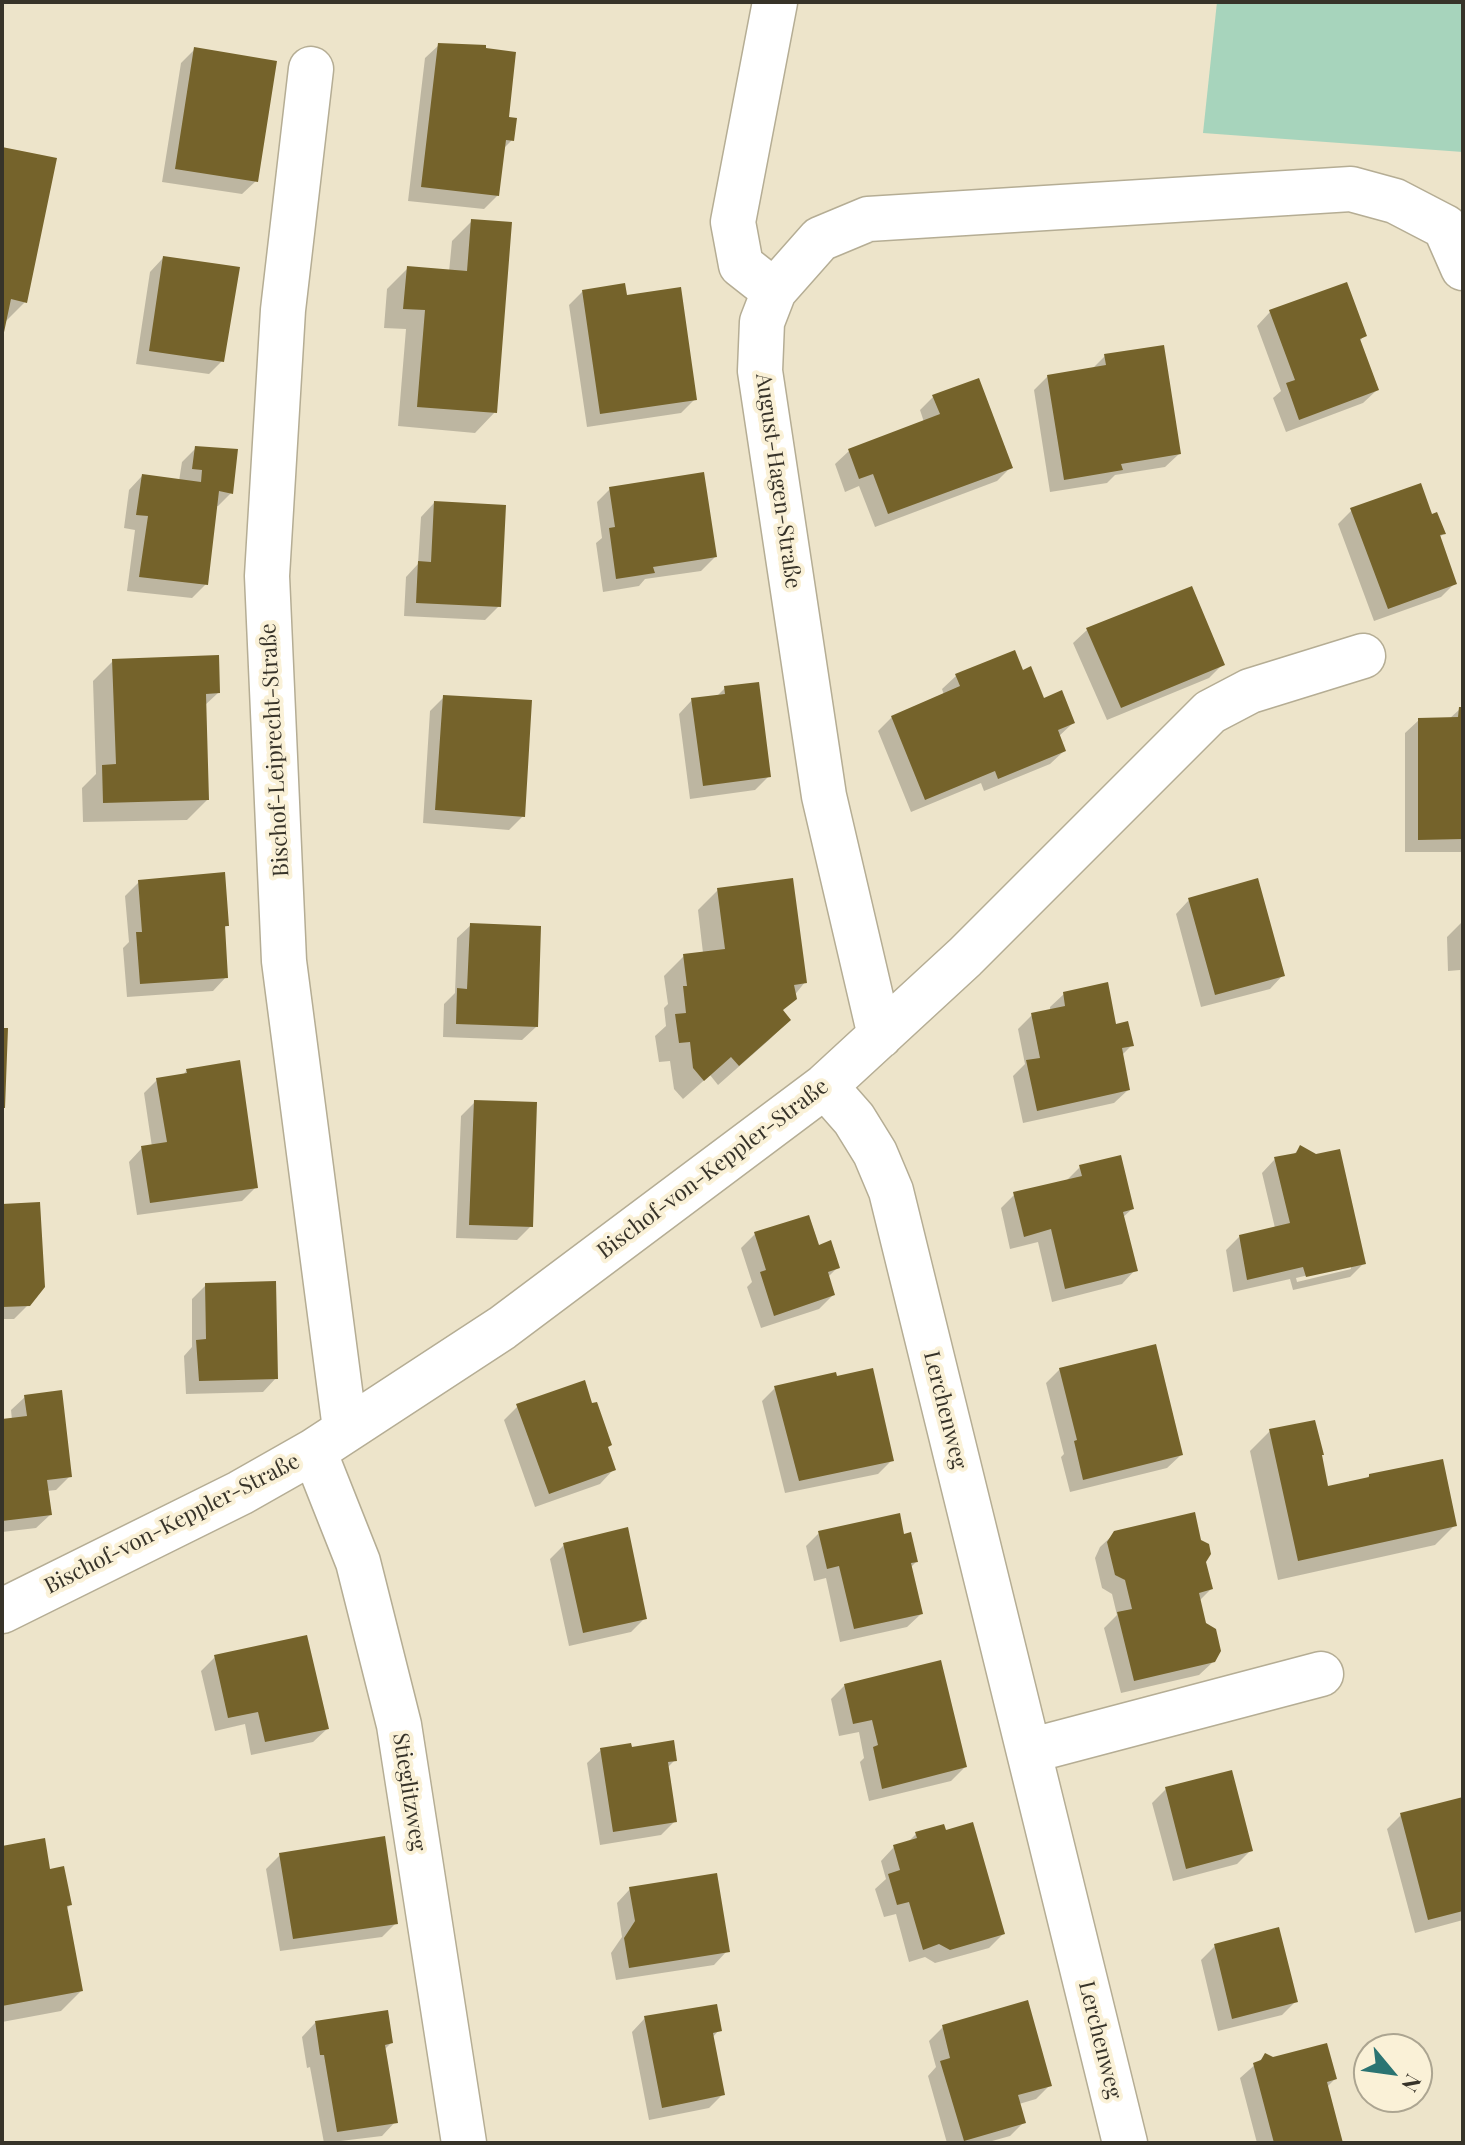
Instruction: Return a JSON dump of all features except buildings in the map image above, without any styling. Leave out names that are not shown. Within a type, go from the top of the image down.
[{"type":"street","points":[[774,291],[741,265],[733,222],[775,2]]},
{"type":"street","name":"Bischof-Leiprecht-Straße","points":[[311,69],[283,310],[267,576],[284,961],[330,1440]]},
{"type":"street","name":"August-Hagen-Straße","points":[[880,1036],[824,796],[760,371],[762,322],[774,291],[820,239],[868,219],[1351,189],[1395,201],[1454,225]]},
{"type":"street","points":[[1454,225],[1463,268]]},
{"type":"street","name":"Bischof-von-Keppler-Straße","points":[[2,1611],[240,1493],[330,1440],[502,1328],[825,1086],[965,957],[1210,712],[1250,691],[1363,656]]},
{"type":"street","name":"Lerchenweg","points":[[825,1086],[854,1119],[875,1153],[891,1191],[1125,2143]]},
{"type":"street","name":"Stieglitzweg","points":[[330,1440],[399,1725],[464,2143]]},
{"type":"street","points":[[1029,1751],[1321,1674]]},
{"type":"green space","points":[[1217,2],[1463,2],[1463,152],[1203,133]]}]
